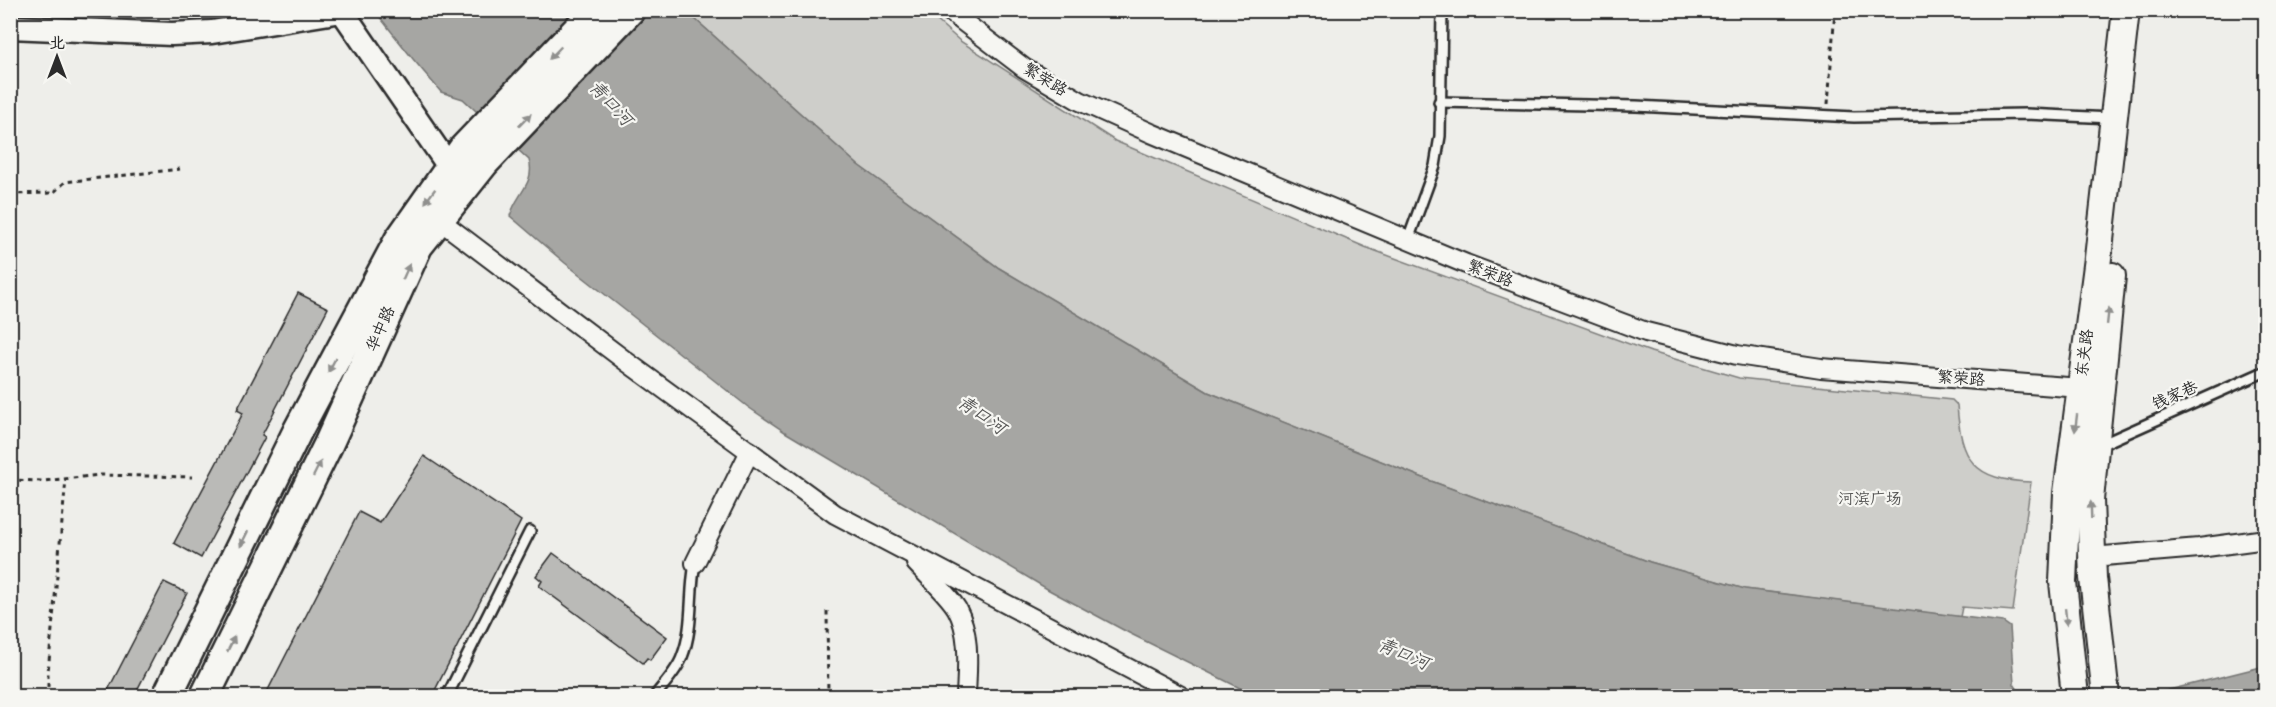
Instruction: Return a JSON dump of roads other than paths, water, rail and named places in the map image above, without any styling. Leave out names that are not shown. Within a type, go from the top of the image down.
[{"type":"main road","name":"华中路","points":[[167,696],[298,430],[404,232],[596,10]]},
{"type":"main road","name":"华中路","points":[[205,696],[328,445],[418,246],[438,219],[466,160],[630,10]]},
{"type":"main road","name":"东关路","points":[[2075,696],[2062,582],[2067,493],[2126,10]]},
{"type":"main road","name":"东关路","points":[[2106,695],[2092,557],[2090,500],[2142,10]]},
{"type":"street","name":"繁荣路","points":[[948,10],[1024,68],[1080,101],[1408,240],[1646,332],[1737,355],[1821,368],[2081,388]]},
{"type":"street","points":[[10,27],[171,34],[212,32],[341,11],[466,160]]},
{"type":"street","points":[[438,219],[618,355],[835,514],[1181,696]]},
{"type":"street","points":[[695,563],[750,451]]},
{"type":"street","points":[[2092,557],[2199,548],[2265,539]]},
{"type":"street","points":[[907,553],[957,608],[966,639],[966,696]]},
{"type":"lane","points":[[1408,240],[1436,166],[1440,136],[1442,10]]},
{"type":"lane","points":[[1439,102],[1636,106],[1854,117],[2026,114],[2114,118]]},
{"type":"lane","name":"钱家巷","points":[[2095,447],[2265,371]]},
{"type":"lane","points":[[447,696],[530,531]]},
{"type":"lane","points":[[655,696],[682,659],[690,624],[691,582],[695,563]]},
{"type":"water","name":"青口河","points":[[375,11],[686,11],[858,165],[999,268],[1208,392],[1431,481],[1650,562],[1745,589],[2003,622],[2010,627],[2014,684],[2022,696],[1256,696],[1129,633],[1049,590],[785,432],[748,407],[565,263],[510,216],[528,182],[529,160],[463,99],[441,92]]},
{"type":"water","points":[[2265,666],[2265,696],[2138,696],[2149,695]]},
{"type":"park label","name":"河滨广场","points":[[1870,499]]}]
